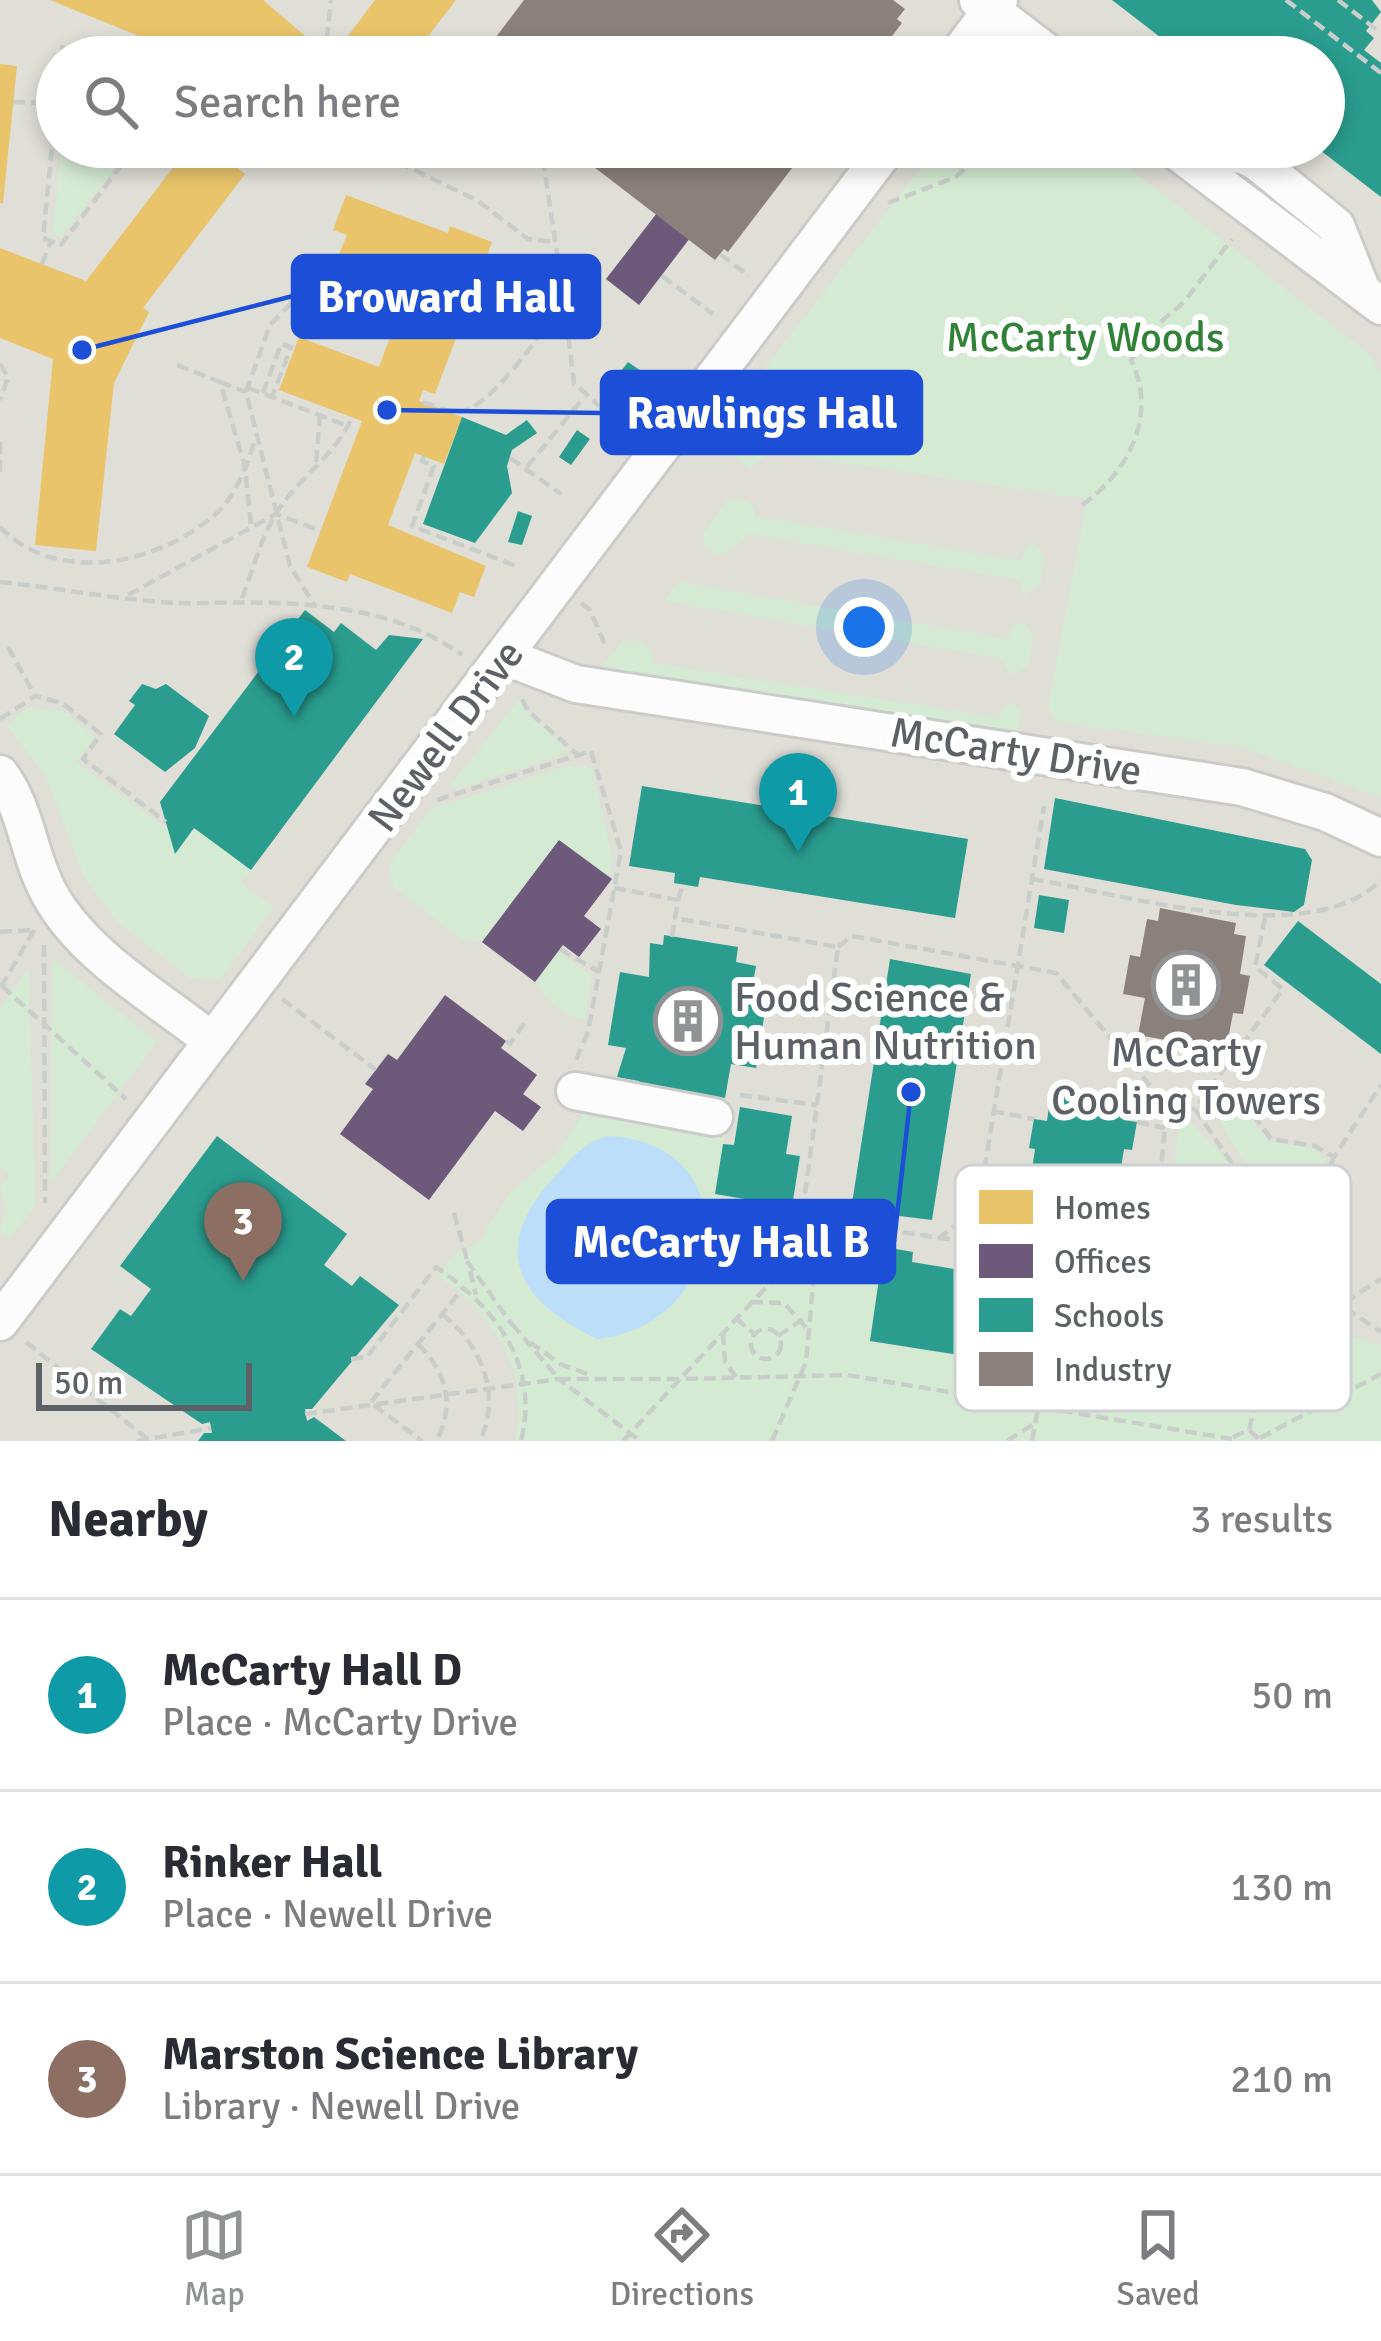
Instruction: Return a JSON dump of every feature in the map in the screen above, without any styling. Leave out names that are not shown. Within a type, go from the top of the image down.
[{"type":"street","points":[[969,36],[989,3],[1028,36]]},
{"type":"street","name":"Newell Drive","points":[[10,1330],[212,1041],[872,168]]},
{"type":"street","points":[[1199,168],[1373,300]]},
{"type":"street","name":"McCarty Drive","points":[[506,657],[576,684],[1242,787],[1325,812],[1381,838]]},
{"type":"street","points":[[0,774],[21,812],[41,878],[62,913],[81,936],[212,1041]]},
{"type":"street","points":[[575,1077],[714,1117]]},
{"type":"path","points":[[327,36],[331,0]]},
{"type":"path","points":[[1286,0],[1333,36]]},
{"type":"path","points":[[1338,0],[1381,33]]},
{"type":"path","points":[[1345,45],[1381,73]]},
{"type":"path","points":[[13,102],[36,100]]},
{"type":"path","points":[[50,168],[43,238],[61,245],[119,168]]},
{"type":"path","points":[[411,168],[478,201],[528,239],[555,242]]},
{"type":"path","points":[[544,168],[572,372],[584,397],[614,420]]},
{"type":"path","points":[[888,202],[956,177],[965,168]]},
{"type":"path","points":[[1082,505],[1114,479],[1140,430],[1144,385],[1131,360],[1139,345],[1184,302],[1232,239]]},
{"type":"path","points":[[42,264],[51,241]]},
{"type":"path","points":[[719,254],[749,276]]},
{"type":"path","points":[[662,276],[712,314]]},
{"type":"path","points":[[304,290],[270,325],[247,390],[290,566],[314,606]]},
{"type":"path","points":[[423,403],[458,412],[469,408],[506,377],[564,300]]},
{"type":"path","points":[[263,393],[281,344],[291,347],[272,397]]},
{"type":"path","points":[[0,364],[8,377],[0,400]]},
{"type":"path","points":[[177,365],[348,426]]},
{"type":"path","points":[[251,376],[267,383]]},
{"type":"path","points":[[220,382],[244,466],[251,526]]},
{"type":"path","points":[[526,467],[584,397]]},
{"type":"path","points":[[316,462],[320,416]]},
{"type":"path","points":[[242,598],[276,514],[316,462],[343,440],[352,417]]},
{"type":"path","points":[[0,526],[30,552],[54,562],[127,558],[219,511],[256,433]]},
{"type":"path","points":[[0,442],[0,477]]},
{"type":"path","points":[[424,457],[422,461],[434,466],[412,526],[519,567]]},
{"type":"path","points":[[510,458],[561,494]]},
{"type":"path","points":[[128,595],[276,514],[321,531]]},
{"type":"path","points":[[0,582],[202,604],[242,598],[314,606],[428,630],[468,659]]},
{"type":"path","points":[[581,603],[590,610],[605,645]]},
{"type":"path","points":[[8,647],[34,696],[62,703],[101,734],[83,759],[166,822]]},
{"type":"path","points":[[520,693],[528,711],[578,755]]},
{"type":"path","points":[[0,719],[34,696]]},
{"type":"path","points":[[432,802],[591,751],[621,851],[588,1033],[575,1077]]},
{"type":"path","points":[[984,1165],[1013,966],[1044,806]]},
{"type":"path","points":[[1032,879],[1265,918],[1342,907],[1381,880]]},
{"type":"path","points":[[672,937],[682,884]]},
{"type":"path","points":[[614,887],[678,900]]},
{"type":"path","points":[[675,918],[838,946],[852,936],[1056,973],[1167,1106],[1161,1165]]},
{"type":"path","points":[[1195,1108],[1283,989],[1255,968],[1265,918]]},
{"type":"path","points":[[0,932],[34,930],[1,987],[127,1099]]},
{"type":"path","points":[[44,942],[45,1203]]},
{"type":"path","points":[[772,1441],[803,1376],[809,1331],[819,1220],[805,1194],[838,946]]},
{"type":"path","points":[[560,949],[598,972]]},
{"type":"path","points":[[282,999],[376,1070]]},
{"type":"path","points":[[506,1041],[510,1044],[526,1022]]},
{"type":"path","points":[[1330,1165],[1381,1084]]},
{"type":"path","points":[[1207,1092],[1242,1100],[1271,1138],[1315,1145],[1334,1157]]},
{"type":"path","points":[[714,1117],[741,1094],[817,1105]]},
{"type":"path","points":[[1167,1106],[1195,1108]]},
{"type":"path","points":[[1195,1108],[1233,1165]]},
{"type":"path","points":[[992,1111],[1034,1119]]},
{"type":"path","points":[[1136,1121],[1165,1128]]},
{"type":"path","points":[[454,1213],[476,1297]]},
{"type":"path","points":[[893,1232],[896,1215]]},
{"type":"path","points":[[819,1220],[955,1242]]},
{"type":"path","points":[[938,1239],[955,1226]]},
{"type":"path","points":[[622,1441],[818,1232]]},
{"type":"path","points":[[467,1262],[559,1379],[640,1441]]},
{"type":"path","points":[[351,1358],[367,1357],[436,1268],[476,1297],[509,1340],[524,1382],[521,1441]]},
{"type":"path","points":[[1351,1297],[1381,1279]]},
{"type":"path","points":[[371,1402],[464,1287]]},
{"type":"path","points":[[750,1302],[784,1303],[809,1331]]},
{"type":"path","points":[[1351,1312],[1381,1332]]},
{"type":"path","points":[[442,1314],[473,1346],[489,1387],[480,1441]]},
{"type":"path","points":[[736,1318],[754,1334]]},
{"type":"path","points":[[778,1336],[803,1319]]},
{"type":"path","points":[[512,1324],[560,1364],[598,1378]]},
{"type":"path","points":[[754,1334],[765,1329],[778,1336]]},
{"type":"path","points":[[10,1330],[151,1440]]},
{"type":"path","points":[[723,1333],[725,1362],[736,1378]]},
{"type":"path","points":[[754,1334],[752,1350],[766,1358]]},
{"type":"path","points":[[766,1358],[779,1351],[778,1336]]},
{"type":"path","points":[[418,1344],[432,1357],[447,1392],[445,1422],[436,1441]]},
{"type":"path","points":[[765,1377],[766,1358]]},
{"type":"path","points":[[1351,1390],[1381,1374]]},
{"type":"path","points":[[305,1414],[559,1379],[803,1376],[897,1381],[955,1391]]},
{"type":"path","points":[[371,1402],[422,1441]]},
{"type":"path","points":[[1032,1441],[1036,1411]]},
{"type":"path","points":[[1066,1411],[1232,1440],[1249,1430],[1253,1411]]},
{"type":"path","points":[[1249,1430],[1260,1439],[1312,1411]]},
{"type":"path","points":[[1007,1441],[1034,1424]]},
{"type":"path","points":[[137,1441],[211,1428]]},
{"type":"shaded area","points":[[0,0],[1381,0],[1381,1441],[0,1441]]},
{"type":"green space","points":[[59,168],[115,168],[61,237],[53,233]]},
{"type":"green space","name":"McCarty Woods","points":[[921,168],[1129,168],[1371,355],[1381,375],[1381,797],[1242,747],[1056,722],[1048,707],[1087,499],[769,452],[750,469],[710,438]]},
{"type":"green space","points":[[740,498],[755,507],[754,516],[1021,561],[1026,547],[1034,543],[1045,556],[1040,584],[1023,596],[1020,580],[749,534],[727,553],[714,553],[704,545],[704,533],[728,500]]},
{"type":"green space","points":[[679,582],[1007,639],[1013,625],[1024,623],[1033,635],[1028,666],[1013,675],[1005,668],[1005,659],[664,601]]},
{"type":"green space","points":[[622,641],[643,643],[652,651],[652,663],[999,718],[1003,707],[1013,702],[1021,711],[1017,736],[600,670]]},
{"type":"green space","points":[[518,701],[569,752],[457,789],[449,786]]},
{"type":"green space","points":[[27,708],[64,711],[95,737],[76,762],[169,830],[176,852],[194,828],[251,870],[241,883],[274,907],[220,980],[191,979],[118,923],[84,877],[46,776],[7,726]]},
{"type":"green space","points":[[568,766],[592,768],[613,860],[609,877],[559,840],[482,942],[462,940],[393,886],[389,864],[431,809]]},
{"type":"green space","points":[[558,951],[592,976],[585,1020],[556,1007],[535,982]]},
{"type":"green space","points":[[52,958],[157,1042],[50,1184]]},
{"type":"green space","points":[[29,968],[35,1207],[9,1239],[0,1233],[5,1209],[0,1188],[9,1175],[0,1168],[0,1008]]},
{"type":"green space","points":[[1217,1098],[1239,1103],[1268,1141],[1311,1148],[1327,1160],[1325,1165],[1246,1165],[1222,1126]]},
{"type":"green space","points":[[587,1109],[725,1135],[715,1195],[792,1207],[874,1211],[865,1261],[881,1265],[871,1342],[955,1355],[955,1411],[1351,1411],[1351,1336],[1381,1345],[1381,1441],[515,1441],[517,1391],[503,1346],[475,1308],[438,1276],[456,1253],[478,1243],[511,1191],[555,1155]]},
{"type":"green space","points":[[1181,1112],[1230,1165],[1174,1165]]},
{"type":"water","points":[[607,1136],[653,1146],[685,1168],[702,1199],[706,1235],[696,1270],[674,1302],[641,1327],[597,1339],[571,1325],[532,1292],[518,1253],[520,1231],[550,1182],[582,1149]]},
{"type":"building: Homes","points":[[50,0],[263,0],[305,36],[139,36]]},
{"type":"building: Homes","points":[[375,0],[456,0],[428,36],[348,36]]},
{"type":"building: Homes","points":[[0,64],[17,66],[3,203],[0,203]]},
{"type":"building: Homes","points":[[173,168],[237,168],[245,174],[143,308],[149,312],[114,383],[96,551],[35,545],[53,359],[0,338],[0,248],[86,281]]},
{"type":"building: Homes","points":[[346,195],[448,233],[450,226],[492,242],[435,394],[423,390],[419,401],[462,417],[444,464],[415,453],[388,525],[486,566],[474,597],[460,592],[452,613],[350,574],[347,582],[307,567],[362,421],[279,390],[299,337],[379,367],[409,287],[337,259],[347,235],[333,230]]},
{"type":"building: Offices","points":[[657,213],[690,238],[639,305],[606,279]]},
{"type":"building: Offices","points":[[559,840],[612,879],[584,916],[601,929],[579,957],[563,945],[535,982],[482,942]]},
{"type":"building: Offices","points":[[445,995],[506,1041],[501,1048],[537,1075],[523,1094],[541,1107],[523,1131],[495,1111],[429,1200],[340,1134],[373,1089],[365,1084],[388,1054],[397,1060]]},
{"type":"building: Schools","points":[[1112,0],[1372,0],[1381,12],[1366,31],[1374,38],[1364,50],[1381,63],[1381,197],[1343,168],[1345,36],[1159,36]]},
{"type":"building: Schools","points":[[628,362],[641,371],[621,399],[607,389]]},
{"type":"building: Schools","points":[[462,417],[506,435],[527,420],[537,433],[512,450],[507,466],[512,493],[475,543],[423,524]]},
{"type":"building: Schools","points":[[577,430],[590,439],[571,465],[559,457]]},
{"type":"building: Schools","points":[[518,511],[532,516],[522,545],[508,542]]},
{"type":"building: Schools","points":[[305,610],[334,632],[341,623],[376,650],[389,635],[423,639],[251,870],[194,828],[175,854],[160,802]]},
{"type":"building: Schools","points":[[142,684],[156,689],[166,684],[209,716],[195,748],[165,772],[114,734],[135,705],[129,701]]},
{"type":"building: Schools","points":[[642,786],[968,839],[955,918],[700,877],[698,887],[674,883],[675,873],[629,866]]},
{"type":"building: Schools","points":[[1055,798],[1305,849],[1312,860],[1304,905],[1294,912],[1236,905],[1044,869]]},
{"type":"building: Schools","points":[[1039,895],[1069,900],[1064,933],[1034,928]]},
{"type":"building: Schools","points":[[1298,921],[1381,984],[1381,1054],[1264,965]]},
{"type":"building: Schools","name":"Food Science & Human Nutrition","points":[[664,935],[738,947],[736,962],[756,966],[751,995],[767,998],[756,1068],[731,1064],[725,1098],[713,1096],[712,1103],[637,1091],[639,1081],[617,1077],[626,1048],[608,1045],[620,972],[649,977],[650,943],[663,945]]},
{"type":"building: Schools","points":[[890,959],[971,974],[932,1220],[851,1210]]},
{"type":"building: Schools","points":[[1051,1093],[1125,1105],[1123,1120],[1137,1122],[1132,1150],[1124,1149],[1122,1165],[1033,1165],[1035,1149],[1029,1148],[1034,1119],[1047,1121]]},
{"type":"building: Schools","points":[[740,1107],[792,1116],[786,1154],[800,1156],[792,1207],[715,1194],[723,1144],[734,1145]]},
{"type":"building: Schools","points":[[217,1136],[347,1234],[324,1265],[352,1286],[360,1276],[399,1305],[312,1409],[305,1409],[307,1421],[314,1417],[346,1441],[198,1441],[204,1433],[212,1433],[210,1422],[202,1424],[91,1349],[120,1309],[131,1316],[151,1289],[120,1266]]},
{"type":"building: Schools","points":[[868,1244],[913,1252],[912,1262],[955,1269],[955,1354],[870,1341],[881,1265],[865,1262]]},
{"type":"building: Industry","points":[[524,0],[893,0],[905,9],[892,36],[497,36]]},
{"type":"building: Industry","points":[[595,168],[792,168],[728,252],[724,249],[715,260]]},
{"type":"building: Industry","name":"McCarty Cooling Towers","points":[[1160,908],[1236,923],[1234,934],[1246,936],[1240,974],[1250,976],[1243,1014],[1233,1013],[1226,1051],[1138,1035],[1145,998],[1123,994],[1130,955],[1140,957],[1147,919],[1158,921]]},
{"type":"place","name":"Broward Hall","points":[[82,350]]},
{"type":"place","name":"Rawlings Hall","points":[[387,410]]},
{"type":"place","name":"Rinker Hall","points":[[294,717]]},
{"type":"place","name":"McCarty Hall D","points":[[798,852]]},
{"type":"place","name":"McCarty Cooling Towers","points":[[1186,985]]},
{"type":"place","name":"Food Science & Human Nutrition","points":[[688,1021]]},
{"type":"place","name":"McCarty Hall B","points":[[911,1092]]},
{"type":"place","name":"Marston Science Library","points":[[243,1281]]}]
